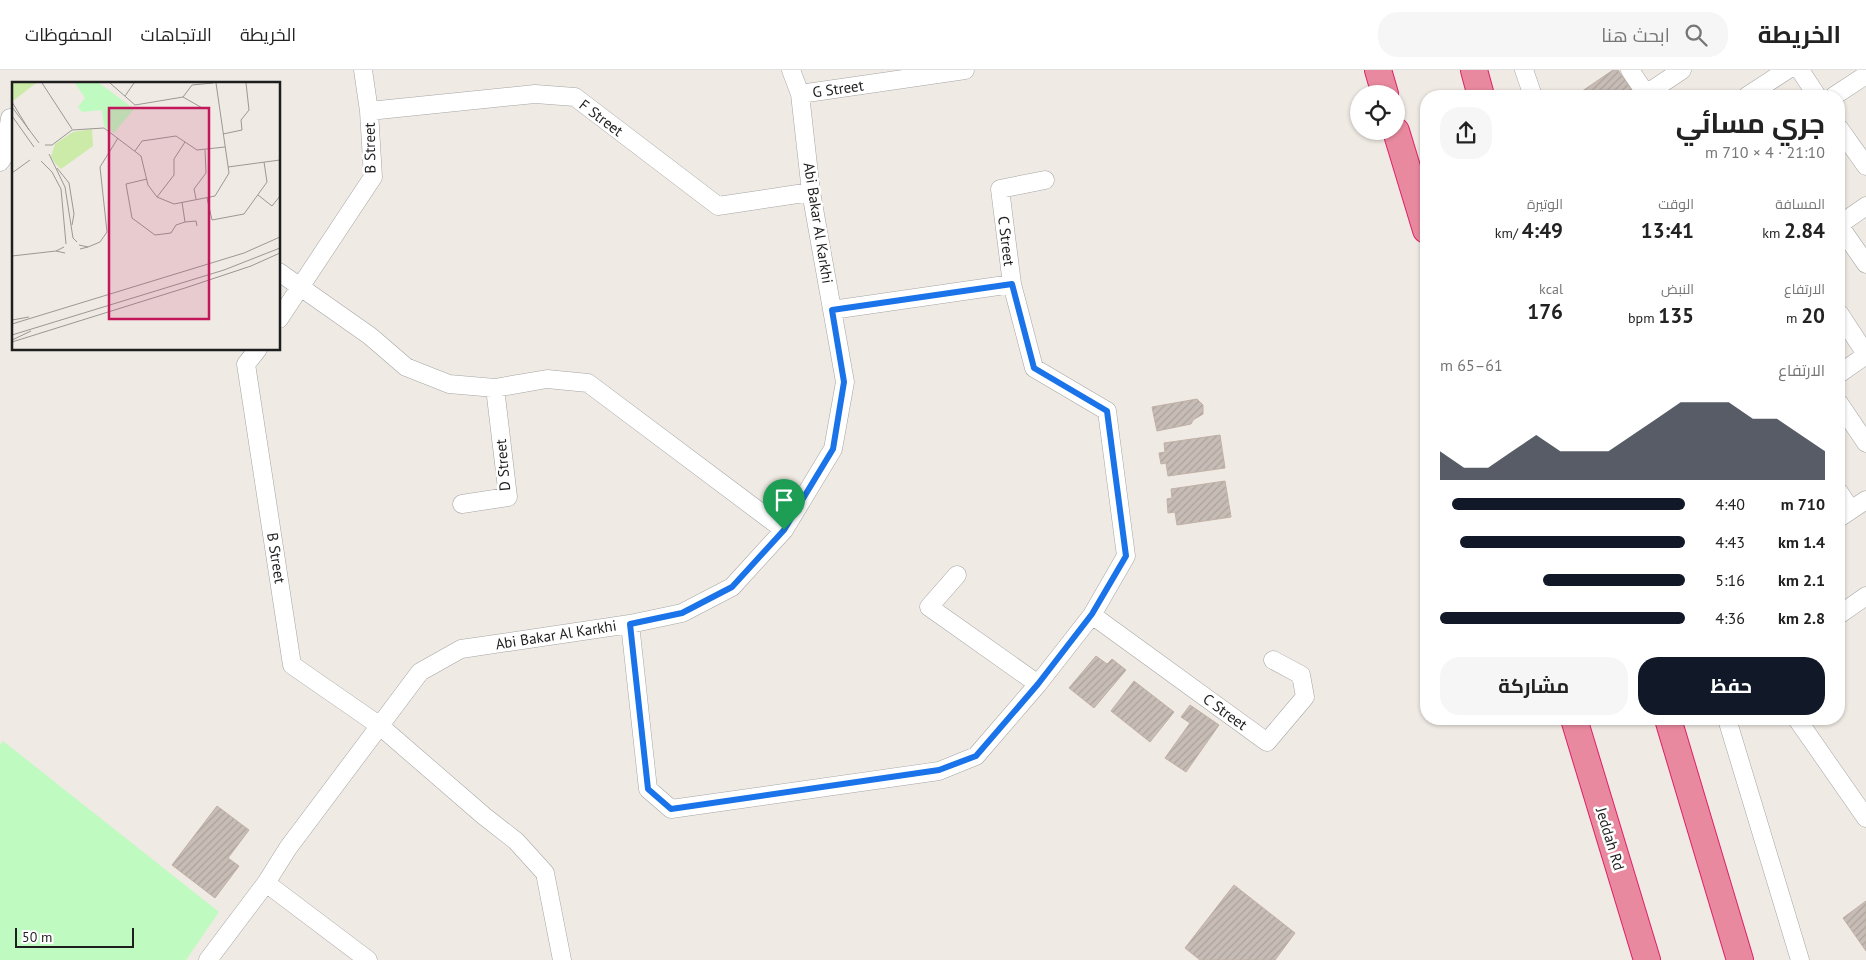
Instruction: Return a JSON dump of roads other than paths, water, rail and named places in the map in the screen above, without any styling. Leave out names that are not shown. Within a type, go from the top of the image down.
[{"type":"highway","points":[[1378,70],[1382,85]]},
{"type":"highway","points":[[1474,70],[1479,90]]},
{"type":"highway","points":[[1399,140],[1420,210]]},
{"type":"highway","name":"Jeddah Rd","points":[[1576,725],[1647,960]]},
{"type":"highway","points":[[1670,725],[1740,960]]},
{"type":"street","name":"B Street","points":[[280,318],[373,176],[369,111],[363,70]]},
{"type":"street","name":"Abi Bakar Al Karkhi","points":[[208,960],[266,883],[288,848],[420,672],[461,649],[630,624],[682,613],[732,587],[784,530],[833,449],[844,382],[811,192],[800,94],[791,70]]},
{"type":"street","name":"G Street","points":[[800,94],[965,70]]},
{"type":"street","points":[[1524,70],[1531,90]]},
{"type":"street","points":[[1630,70],[1643,90]]},
{"type":"street","points":[[1652,90],[1682,70]]},
{"type":"street","points":[[1756,90],[1786,70]]},
{"type":"street","points":[[1800,70],[1813,90]]},
{"type":"street","points":[[1843,90],[1866,75]]},
{"type":"street","name":"F Street","points":[[369,111],[535,94],[574,97],[718,206],[811,192]]},
{"type":"street","points":[[0,162],[4,156],[10,118]]},
{"type":"street","points":[[1845,136],[1866,166]]},
{"type":"street","name":"C Street","points":[[630,624],[648,789],[671,809],[939,770],[976,756],[1038,684],[1092,614],[1126,556],[1107,411],[1034,368],[1012,284],[1000,189],[1045,180]]},
{"type":"street","points":[[1845,221],[1866,206]]},
{"type":"street","points":[[1845,234],[1866,264]]},
{"type":"street","points":[[280,273],[370,336],[406,367],[449,384],[495,388],[547,379],[588,383],[784,530]]},
{"type":"street","points":[[832,310],[1012,284]]},
{"type":"street","points":[[1845,322],[1866,354],[1845,370]]},
{"type":"street","name":"B Street","points":[[257,350],[246,364],[292,665],[380,726],[484,816],[516,841],[545,874],[562,960]]},
{"type":"street","name":"D Street","points":[[462,504],[508,497],[495,388]]},
{"type":"street","points":[[1845,412],[1866,443]]},
{"type":"street","points":[[1845,514],[1866,500]]},
{"type":"street","points":[[957,575],[928,607],[1038,684]]},
{"type":"street","points":[[1845,611],[1866,596]]},
{"type":"street","name":"C Street","points":[[1092,614],[1267,742],[1305,697],[1301,675],[1273,660]]},
{"type":"street","points":[[1729,725],[1800,960]]},
{"type":"street","points":[[1801,725],[1866,818]]},
{"type":"street","points":[[266,883],[368,960]]}]
